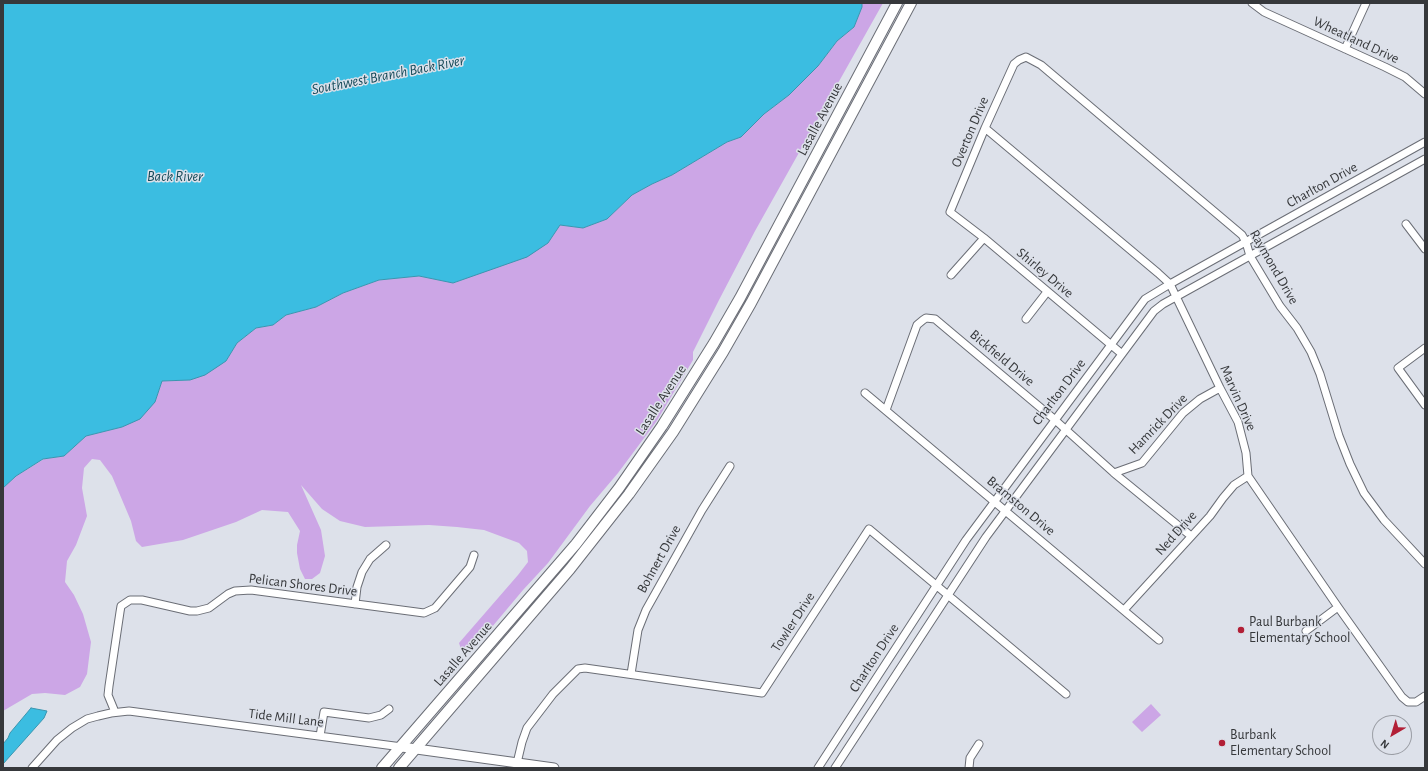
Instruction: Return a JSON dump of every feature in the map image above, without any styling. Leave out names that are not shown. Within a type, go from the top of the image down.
[{"type":"main road","name":"Lasalle Avenue","points":[[382,768],[402,747],[576,544],[619,488],[662,426],[710,350],[740,298],[897,3]]},
{"type":"main road","name":"Lasalle Avenue","points":[[399,768],[570,569],[629,494],[673,432],[706,381],[747,310],[911,3]]},
{"type":"street","name":"Wheatland Drive","points":[[1252,3],[1264,12],[1396,72],[1414,84],[1425,94]]},
{"type":"street","points":[[1345,49],[1366,3]]},
{"type":"street","name":"Raymond Drive","points":[[1014,64],[1026,57],[1041,65],[1236,229],[1246,242],[1250,256],[1280,306],[1297,328],[1311,352],[1320,374],[1339,436],[1364,493],[1384,520],[1425,564]]},
{"type":"street","name":"Overton Drive","points":[[950,212],[985,128],[1014,64]]},
{"type":"street","name":"Marvin Drive","points":[[985,128],[1170,284],[1238,422],[1246,453],[1248,476],[1402,697],[1408,702],[1416,702],[1425,696]]},
{"type":"street","name":"Charlton Drive","points":[[818,768],[966,540],[1054,420],[1145,300],[1170,284],[1425,142]]},
{"type":"street","name":"Charlton Drive","points":[[835,768],[982,542],[1154,311],[1176,297],[1425,159]]},
{"type":"street","name":"Shirley Drive","points":[[950,212],[984,238],[1122,354]]},
{"type":"street","points":[[1406,224],[1425,249]]},
{"type":"street","points":[[951,275],[984,238]]},
{"type":"street","points":[[1026,319],[1047,292]]},
{"type":"street","name":"Bickfield Drive","points":[[886,410],[917,325],[923,320],[931,318],[938,322],[1066,429],[1114,473],[1191,536]]},
{"type":"street","points":[[1425,348],[1398,368],[1425,405]]},
{"type":"street","name":"Hamrick Drive","points":[[1114,473],[1142,463],[1183,413],[1200,399],[1220,388]]},
{"type":"street","name":"Bramston Drive","points":[[866,393],[1159,640]]},
{"type":"street","name":"Bohnert Drive","points":[[631,674],[638,630],[646,610],[702,510],[730,466]]},
{"type":"street","name":"Ned Drive","points":[[1124,610],[1210,516],[1234,485],[1248,476]]},
{"type":"street","name":"Towler Drive","points":[[517,763],[527,728],[554,694],[578,669],[586,668],[762,693],[869,529],[1066,694]]},
{"type":"street","points":[[355,604],[357,588],[362,572],[370,558],[386,545]]},
{"type":"street","name":"Pelican Shores Drive","points":[[115,712],[108,695],[109,686],[120,612],[122,606],[130,600],[142,600],[190,611],[197,611],[209,608],[228,594],[243,590],[418,613],[430,611],[440,602],[470,567],[474,555]]},
{"type":"street","points":[[1306,630],[1338,607]]},
{"type":"street","points":[[320,736],[324,712],[370,718],[381,715],[389,709]]},
{"type":"street","name":"Tide Mill Lane","points":[[32,768],[57,740],[72,728],[87,719],[115,712],[129,711],[554,768]]},
{"type":"street","points":[[969,768],[970,758],[979,744]]},
{"type":"shaded area","points":[[862,3],[883,3],[755,231],[693,352],[693,360],[656,422],[618,473],[590,506],[548,563],[476,646],[462,652],[459,643],[528,562],[527,551],[519,543],[484,530],[429,525],[365,527],[340,521],[322,509],[301,485],[321,530],[325,556],[320,573],[312,579],[305,579],[300,569],[297,545],[300,531],[288,512],[262,510],[236,522],[183,540],[142,547],[136,541],[131,521],[112,476],[100,460],[92,459],[84,468],[82,488],[87,516],[76,545],[67,561],[65,582],[74,595],[83,614],[91,642],[87,674],[80,687],[65,695],[45,693],[32,694],[3,711],[3,488],[16,476],[44,459],[64,456],[86,436],[122,427],[155,402],[162,381],[190,380],[226,361],[237,343],[256,328],[273,325],[286,315],[316,307],[343,293],[379,280],[419,276],[454,283],[548,243],[560,225],[583,228],[607,219],[632,195],[672,175],[727,142],[741,137],[764,114],[789,95],[818,66],[837,41],[854,27],[862,7]]},
{"type":"shaded area","points":[[1151,704],[1161,715],[1142,732],[1132,722]]},
{"type":"water","name":"Back River","points":[[3,3],[862,3],[862,7],[854,27],[837,41],[818,66],[789,95],[764,114],[741,137],[727,142],[672,175],[632,195],[607,219],[583,228],[560,225],[548,243],[527,257],[453,283],[419,276],[379,280],[343,293],[316,307],[286,315],[273,325],[256,328],[237,343],[226,361],[205,375],[190,380],[162,381],[155,402],[140,419],[122,427],[86,436],[64,456],[43,459],[16,476],[3,488]]},
{"type":"water","points":[[31,708],[47,711],[44,718],[3,764],[3,744],[10,733]]},
{"type":"place","name":"Paul Burbank Elementary School","points":[[1241,630]]},
{"type":"place","name":"Burbank Elementary School","points":[[1222,743]]},
{"type":"water label","name":"Southwest Branch Back River","points":[[388,75]]}]
